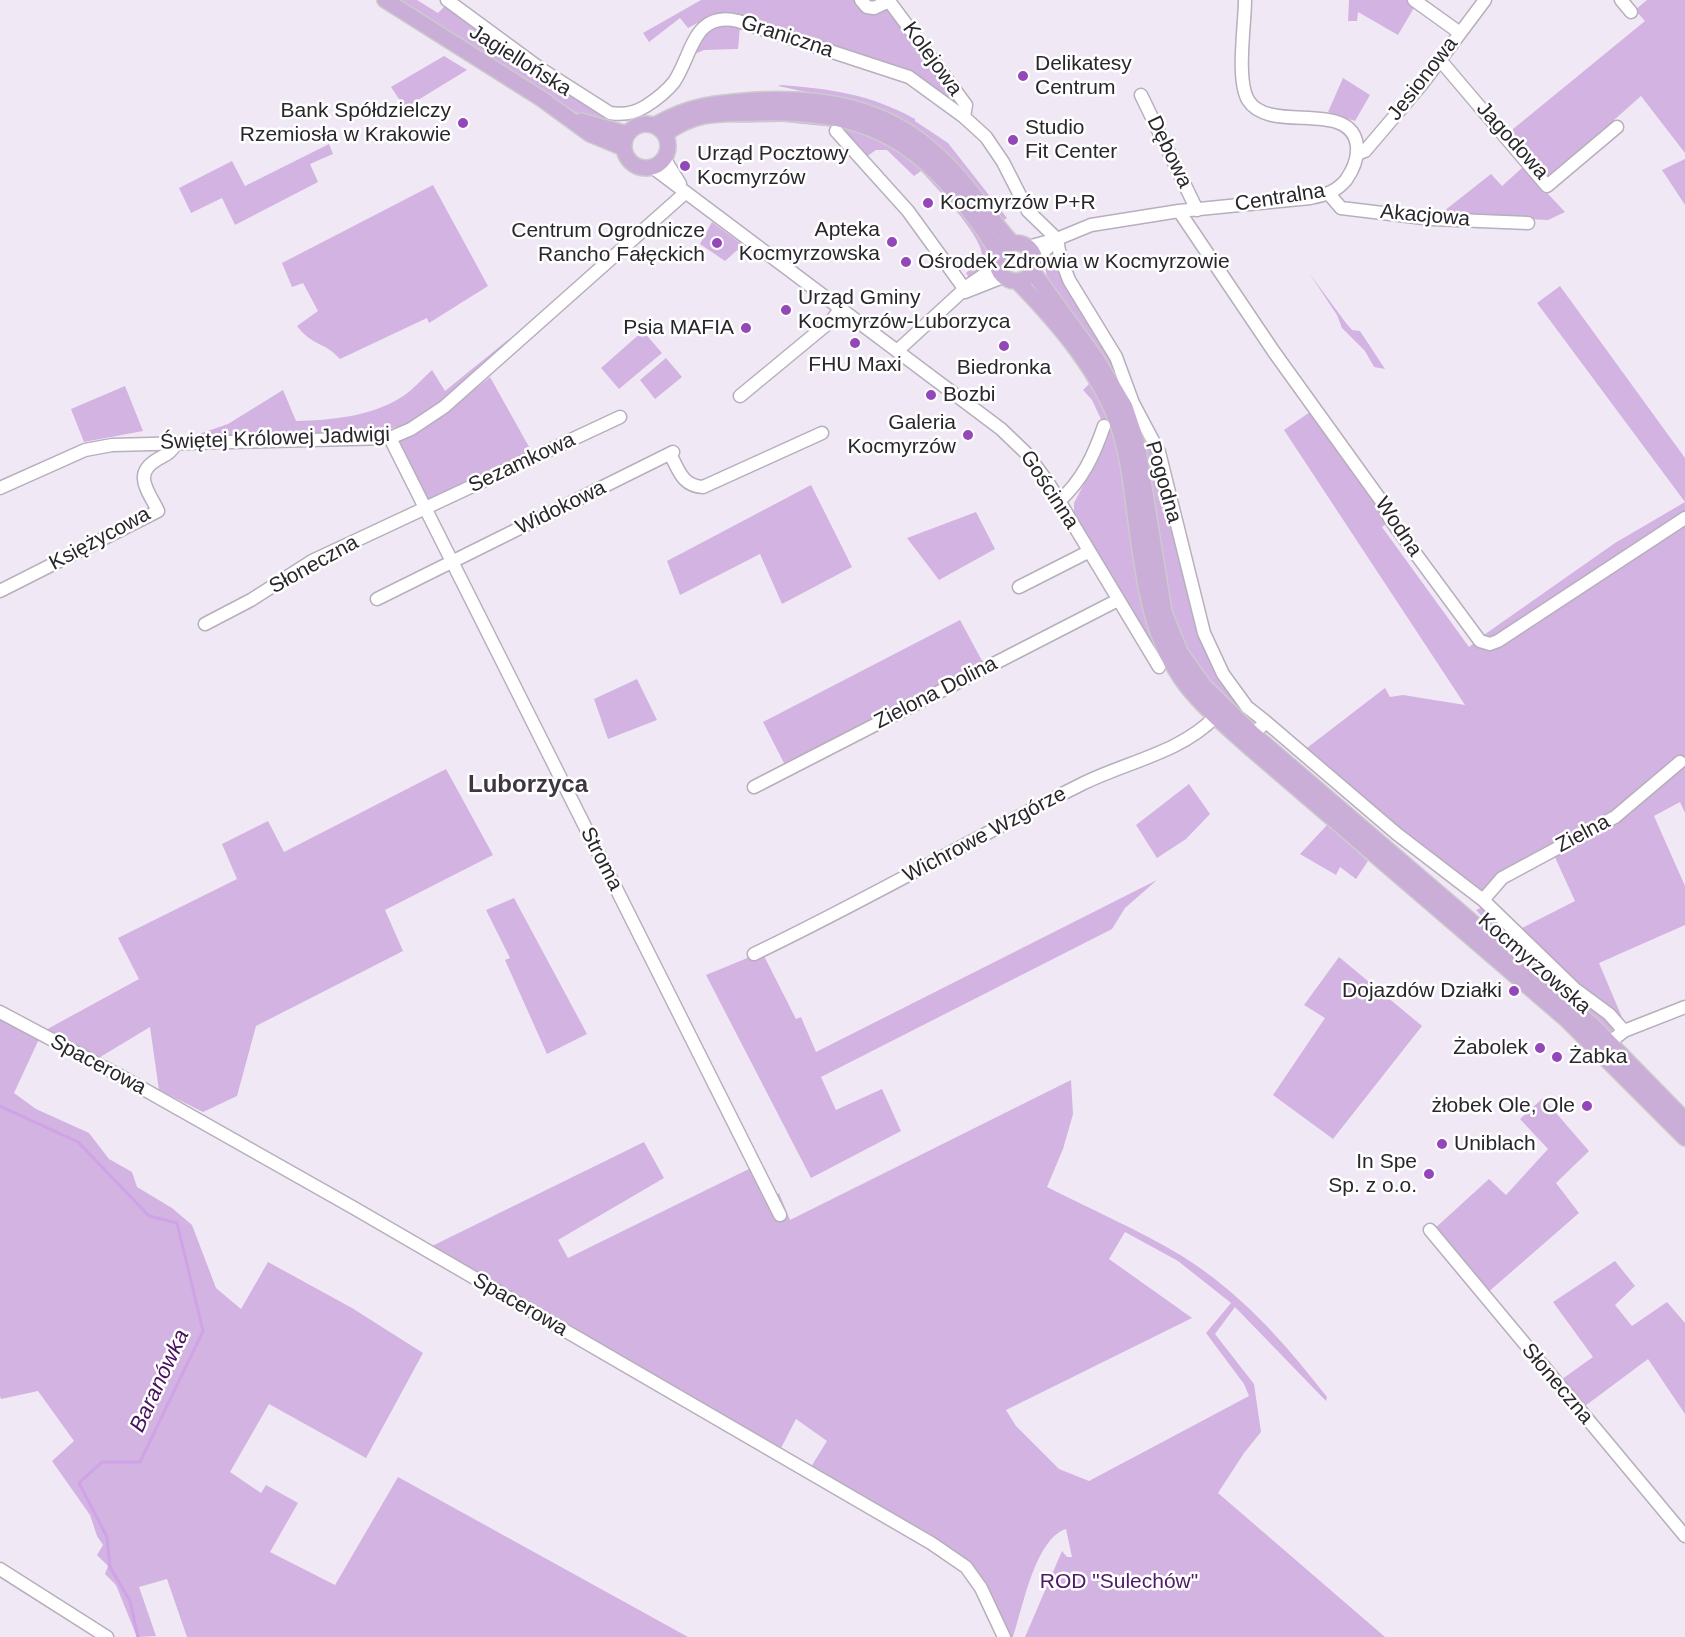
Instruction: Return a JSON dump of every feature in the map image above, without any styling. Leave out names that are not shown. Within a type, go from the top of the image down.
[{"type":"main road","name":"Jagiellońska","points":[[385,0],[573,119],[626,141]]},
{"type":"main road","points":[[660,130],[684,110],[714,103],[824,100],[863,111],[896,125],[934,152],[954,171],[1027,256],[1125,406],[1137,443],[1158,587],[1172,634],[1190,668],[1204,686],[1253,734],[1351,825]]},
{"type":"main road","points":[[660,130],[668,147],[658,162],[642,167],[632,162],[626,141],[641,124],[660,130],[693,117],[711,114],[799,112],[859,122],[899,141],[923,158],[967,208],[1004,270],[1069,342],[1110,405],[1120,431],[1128,466],[1144,581],[1159,636],[1186,684],[1215,717],[1351,825]]},
{"type":"main road","points":[[1004,270],[1003,248],[1027,256]]},
{"type":"main road","points":[[1004,270],[1025,280],[1027,256]]},
{"type":"main road","name":"Kocmyrzowska","points":[[1351,825],[1610,1042],[1685,1120]]},
{"type":"main road","name":"Kocmyrzowska","points":[[1351,825],[1566,1019],[1685,1138]]},
{"type":"street","name":"Graniczna","points":[[447,0],[541,69],[610,112],[621,115],[642,109],[660,97],[675,81],[697,33],[713,22],[728,19],[909,77],[964,117],[986,137],[1003,162],[1028,211],[1058,239]]},
{"type":"street","name":"Kolejowa","points":[[861,0],[867,7],[874,8],[890,1],[966,105],[964,117]]},
{"type":"street","points":[[1245,0],[1243,77],[1248,100],[1258,110],[1269,115],[1321,118],[1346,126],[1355,138],[1357,154]]},
{"type":"street","points":[[1414,0],[1460,33]]},
{"type":"street","name":"Jesionowa","points":[[1357,154],[1365,151],[1440,60],[1485,0]]},
{"type":"street","points":[[1621,0],[1631,12]]},
{"type":"street","name":"Jagodowa","points":[[1440,60],[1547,186],[1617,127]]},
{"type":"street","name":"Dębowa","points":[[1141,95],[1197,210]]},
{"type":"street","points":[[836,131],[908,211],[961,284],[964,292]]},
{"type":"street","name":"Centralna","points":[[1027,256],[1091,225],[1329,194],[1344,183],[1353,168],[1357,154]]},
{"type":"street","points":[[658,162],[685,193],[897,351],[969,285],[1004,270]]},
{"type":"street","name":"Świętej Królowej Jadwigi","points":[[0,488],[84,450],[112,445],[390,438],[411,429],[444,408],[685,193]]},
{"type":"street","name":"Akacjowa","points":[[1329,194],[1341,208],[1432,219],[1528,224]]},
{"type":"street","name":"Wodna","points":[[1179,212],[1274,352],[1382,502],[1390,519],[1480,642],[1490,644],[1498,641],[1685,518]]},
{"type":"street","name":"Pogodna","points":[[1058,239],[1060,256],[1069,280],[1116,357],[1133,403],[1159,452],[1204,633],[1223,674],[1247,707],[1397,834],[1483,900],[1575,989],[1609,1014],[1624,1031]]},
{"type":"street","points":[[740,396],[832,320],[840,309]]},
{"type":"street","name":"Gościnna","points":[[897,351],[1010,437],[1034,462],[1159,667]]},
{"type":"street","name":"Sezamkowa","points":[[425,509],[620,417]]},
{"type":"street","points":[[1059,501],[1074,487],[1087,466],[1104,426]]},
{"type":"street","name":"Widokowa","points":[[377,599],[672,453],[685,482],[693,487],[703,487],[822,434]]},
{"type":"street","name":"Stroma","points":[[390,438],[780,1215]]},
{"type":"street","name":"Księżycowa","points":[[0,591],[158,512],[145,482],[144,471],[147,466],[172,451],[176,443]]},
{"type":"street","name":"Słoneczna","points":[[205,624],[251,600],[312,561],[425,509]]},
{"type":"street","points":[[1019,587],[1088,552]]},
{"type":"street","name":"Zielona Dolina","points":[[754,787],[1118,600]]},
{"type":"street","name":"Wichrowe Wzgórze","points":[[754,954],[1088,781],[1174,747],[1206,726],[1215,717]]},
{"type":"street","points":[[1253,734],[1266,722]]},
{"type":"street","name":"Zielna","points":[[1483,900],[1502,878],[1615,817],[1680,762]]},
{"type":"street","points":[[1610,1042],[1624,1031],[1685,1007]]},
{"type":"street","name":"Spacerowa","points":[[0,1012],[124,1078],[354,1208],[931,1543],[966,1567],[981,1588],[1004,1637]]},
{"type":"street","name":"Słoneczna","points":[[1430,1230],[1685,1536]]},
{"type":"street","points":[[0,1569],[107,1637]]},
{"type":"green space","points":[[397,0],[417,0],[438,13],[446,5],[601,112],[610,126],[588,120]]},
{"type":"green space","points":[[701,0],[856,0],[870,15],[888,6],[955,100],[953,106],[911,75],[729,13],[709,17],[688,28],[680,18],[649,42],[643,33]]},
{"type":"green space","points":[[1349,0],[1407,0],[1415,6],[1398,35],[1358,12],[1357,21],[1348,21]]},
{"type":"green space","points":[[1647,0],[1685,0],[1685,153],[1641,96],[1614,120],[1617,124],[1546,180],[1507,134],[1645,21],[1635,10]]},
{"type":"green space","points":[[729,23],[740,27],[738,49],[704,50],[690,56],[696,44],[705,34]]},
{"type":"green space","points":[[444,56],[467,70],[405,108],[391,87]]},
{"type":"green space","points":[[1343,78],[1370,95],[1355,121],[1328,112]]},
{"type":"green space","points":[[778,86],[817,88],[866,98],[915,119],[948,143],[1007,218],[1001,222],[943,150],[926,135],[907,123],[866,106]]},
{"type":"green space","points":[[788,119],[852,127],[886,140],[916,162],[930,175],[978,234],[986,252],[985,265],[969,278],[966,273],[975,265],[976,258],[982,254],[974,235],[921,171],[914,176],[887,150],[876,150],[866,157],[834,127],[783,122],[726,123]]},
{"type":"green space","points":[[329,144],[333,154],[310,164],[318,182],[235,225],[222,198],[191,213],[179,188],[232,161],[245,186]]},
{"type":"green space","points":[[1685,159],[1685,205],[1662,170]]},
{"type":"green space","points":[[1523,167],[1565,212],[1548,220],[1439,215],[1491,174],[1502,186]]},
{"type":"green space","points":[[433,185],[488,286],[429,323],[427,318],[340,359],[329,349],[308,337],[297,326],[318,311],[303,283],[292,287],[282,263]]},
{"type":"green space","points":[[712,222],[743,245],[725,261],[700,244]]},
{"type":"green space","points":[[1057,251],[1113,357],[1157,453],[1202,633],[1258,719],[1251,726],[1201,671],[1187,650],[1176,626],[1162,575],[1149,471],[1136,422],[1105,360],[1050,285],[1046,266],[1049,258]]},
{"type":"green space","points":[[1309,273],[1352,330],[1360,331],[1385,369],[1374,367],[1365,351],[1342,328],[1337,315]]},
{"type":"green space","points":[[1560,286],[1685,458],[1685,502],[1537,303]]},
{"type":"green space","points":[[643,331],[662,353],[619,389],[601,368]]},
{"type":"green space","points":[[509,339],[507,345],[442,402],[419,418],[399,426],[374,432],[344,435],[200,437],[199,434],[228,424],[283,390],[296,421],[323,420],[376,409],[404,395],[432,370],[445,391]]},
{"type":"green space","points":[[666,358],[682,377],[655,399],[640,380]]},
{"type":"green space","points":[[490,377],[533,454],[428,503],[396,440],[435,421]]},
{"type":"green space","points":[[1090,383],[1104,409],[1114,436],[1126,491],[1144,613],[1165,665],[1074,515],[1074,503],[1108,434],[1092,400],[1083,390]]},
{"type":"green space","points":[[125,386],[143,431],[84,442],[71,409]]},
{"type":"green space","points":[[1313,410],[1392,519],[1382,527],[1469,647],[1478,640],[1486,651],[1685,521],[1685,756],[1613,814],[1482,892],[1400,833],[1303,751],[1385,688],[1390,697],[1403,695],[1465,705],[1284,430]]},
{"type":"green space","points":[[811,485],[852,567],[782,604],[760,554],[680,595],[667,561]]},
{"type":"green space","points":[[1685,502],[1685,514],[1492,640],[1481,637],[1615,543]]},
{"type":"green space","points":[[976,512],[995,549],[939,580],[907,538]]},
{"type":"green space","points":[[960,620],[986,668],[786,767],[763,722]]},
{"type":"green space","points":[[637,679],[657,720],[608,739],[594,699]]},
{"type":"green space","points":[[1685,761],[1685,813],[1680,802],[1654,816],[1685,886],[1685,925],[1599,963],[1624,1022],[1597,1003],[1520,929],[1575,901],[1553,853]]},
{"type":"green space","points":[[446,769],[493,855],[385,910],[403,951],[256,1026],[237,1096],[203,1112],[159,1090],[150,1027],[97,1059],[42,1032],[139,979],[118,938],[237,879],[222,844],[268,821],[284,852]]},
{"type":"green space","points":[[1189,784],[1210,814],[1186,839],[1157,858],[1136,825]]},
{"type":"green space","points":[[1327,825],[1368,861],[1356,879],[1340,867],[1336,875],[1300,854]]},
{"type":"green space","points":[[1157,880],[1125,908],[1112,929],[821,1077],[836,1110],[882,1089],[901,1131],[811,1178],[706,975],[762,952],[796,1019],[801,1017],[816,1052]]},
{"type":"green space","points":[[514,898],[587,1034],[547,1054],[505,960],[510,958],[486,910]]},
{"type":"green space","points":[[1485,906],[1613,1023],[1612,1033],[1608,1033],[1493,928],[1476,910]]},
{"type":"green space","points":[[1339,957],[1422,1026],[1333,1139],[1273,1095],[1325,1018],[1304,1005]]},
{"type":"green space","points":[[0,1018],[39,1039],[14,1093],[36,1109],[89,1133],[109,1159],[132,1172],[137,1187],[172,1208],[192,1225],[216,1288],[241,1309],[268,1262],[352,1308],[423,1353],[366,1458],[269,1404],[230,1472],[261,1493],[266,1485],[298,1503],[270,1552],[335,1585],[398,1477],[688,1637],[187,1637],[167,1579],[139,1587],[156,1636],[137,1637],[116,1585],[105,1574],[108,1566],[97,1555],[103,1545],[97,1536],[90,1515],[52,1461],[74,1441],[38,1391],[1,1399],[0,1396]]},
{"type":"green space","name":"ROD \"Sulechów\"","points":[[1071,1080],[1073,1114],[1063,1149],[1047,1187],[1149,1237],[1203,1270],[1242,1302],[1278,1338],[1327,1397],[1326,1401],[1235,1307],[1215,1334],[1254,1384],[1261,1432],[1218,1493],[1385,1637],[1025,1637],[1062,1551],[1067,1557],[1072,1557],[1066,1529],[1055,1535],[1038,1560],[1013,1637],[1008,1637],[970,1566],[809,1470],[827,1441],[796,1419],[780,1450],[428,1248],[644,1142],[664,1178],[558,1240],[568,1258],[757,1165],[772,1197],[779,1193],[790,1220]],"holes":[[[1125,1232],[1178,1261],[1231,1303],[1206,1333],[1244,1384],[1249,1396],[1089,1481],[1059,1469],[1016,1426],[1006,1410],[1192,1318],[1109,1259]]]},
{"type":"green space","points":[[1543,1098],[1589,1151],[1556,1183],[1579,1213],[1486,1294],[1433,1230],[1489,1179],[1506,1195],[1548,1149],[1520,1119]]},
{"type":"green space","points":[[1615,1261],[1635,1286],[1615,1305],[1632,1326],[1667,1302],[1685,1323],[1685,1414],[1648,1359],[1581,1409],[1558,1382],[1593,1357],[1553,1302]]},
{"type":"waterway","name":"Baranówka","points":[[0,1106],[78,1142],[149,1216],[177,1223],[203,1331],[140,1462],[102,1462],[79,1483],[107,1537],[110,1567],[130,1601],[138,1637]]},
{"type":"place","name":"Delikatesy Centrum","points":[[1023,76]]},
{"type":"place","name":"Bank Spółdzielczy Rzemiosła w Krakowie","points":[[463,123]]},
{"type":"place","name":"Studio Fit Center","points":[[1013,140]]},
{"type":"place","name":"Urząd Pocztowy Kocmyrzów","points":[[685,166]]},
{"type":"place","name":"Kocmyrzów P+R","points":[[928,203]]},
{"type":"place","name":"Apteka Kocmyrzowska","points":[[892,242]]},
{"type":"place","name":"Centrum Ogrodnicze Rancho Fałęckich","points":[[717,243]]},
{"type":"place","name":"Ośrodek Zdrowia w Kocmyrzowie","points":[[906,262]]},
{"type":"place","name":"Urząd Gminy Kocmyrzów-Luborzyca","points":[[786,310]]},
{"type":"place","name":"Psia MAFIA","points":[[746,328]]},
{"type":"place","name":"FHU Maxi","points":[[855,343]]},
{"type":"place","name":"Biedronka","points":[[1004,346]]},
{"type":"place","name":"Bozbi","points":[[931,395]]},
{"type":"place","name":"Galeria Kocmyrzów","points":[[968,435]]},
{"type":"place","name":"Dojazdów Działki","points":[[1514,991]]},
{"type":"place","name":"Żabolek","points":[[1540,1048]]},
{"type":"place","name":"Żabka","points":[[1557,1057]]},
{"type":"place","name":"żłobek Ole, Ole","points":[[1587,1106]]},
{"type":"place","name":"Uniblach","points":[[1442,1144]]},
{"type":"place","name":"In Spe Sp. z o.o.","points":[[1429,1174]]},
{"type":"district","name":"Luborzyca","points":[[528,785]]}]
